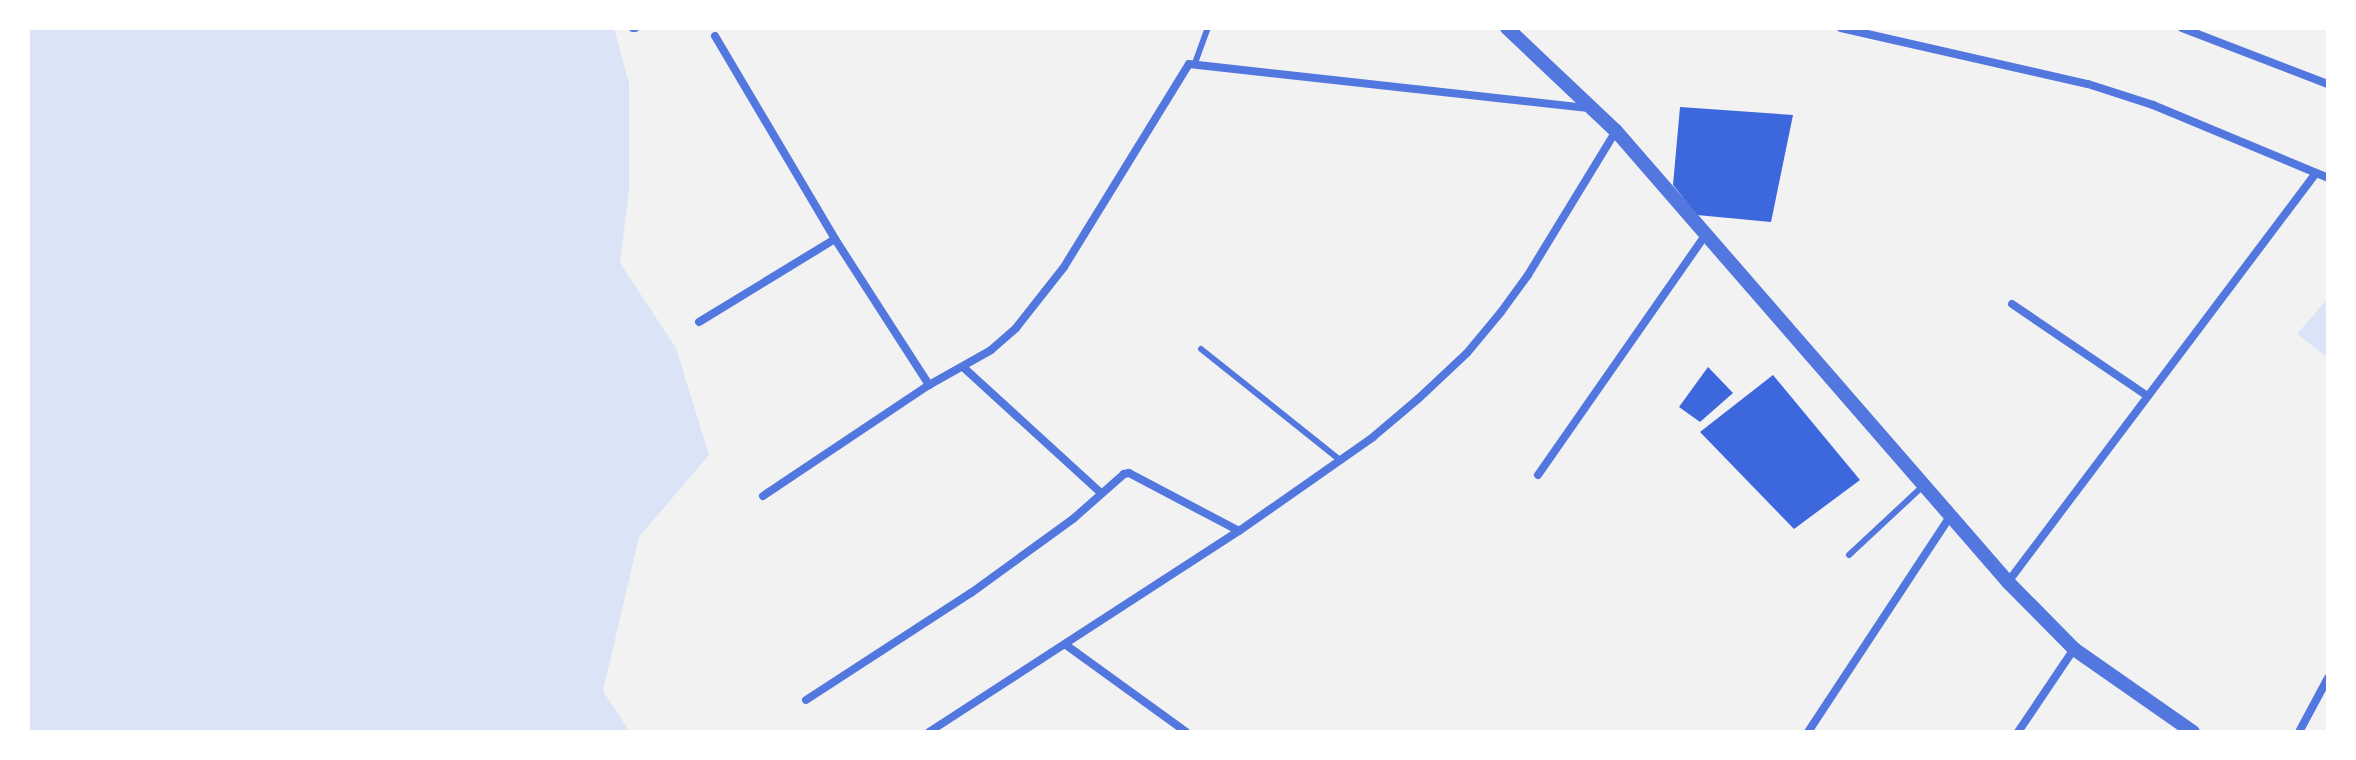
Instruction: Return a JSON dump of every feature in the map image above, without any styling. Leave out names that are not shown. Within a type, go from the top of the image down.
[{"type":"street","points":[[1507,28],[1616,131],[1922,487],[2008,582],[2074,649],[2193,732]]},
{"type":"street","points":[[1841,28],[2088,84],[2153,105],[2328,178]]},
{"type":"street","points":[[2182,28],[2328,84]]},
{"type":"street","points":[[715,36],[835,239],[929,385]]},
{"type":"street","points":[[763,496],[929,385],[1004,340],[1042,298],[1184,68],[1195,63],[1596,109]]},
{"type":"street","points":[[929,732],[1239,531],[1340,460],[1418,399],[1467,353],[1501,312],[1528,275],[1616,131]]},
{"type":"street","points":[[2008,582],[2316,173]]},
{"type":"street","points":[[1538,475],[1705,236]]},
{"type":"street","points":[[699,322],[835,239]]},
{"type":"street","points":[[2012,304],[2146,395]]},
{"type":"street","points":[[963,367],[1101,493]]},
{"type":"street","points":[[806,700],[971,593],[1052,535],[1129,473],[1239,531]]},
{"type":"street","points":[[1808,732],[1949,518]]},
{"type":"street","points":[[1066,645],[1186,732]]},
{"type":"street","points":[[2018,732],[2074,649]]},
{"type":"street","points":[[2299,732],[2328,678]]},
{"type":"lane","points":[[1195,63],[1208,28]]},
{"type":"lane","points":[[1201,349],[1340,460]]},
{"type":"lane","points":[[1849,555],[1922,487]]},
{"type":"shaded area","points":[[28,28],[614,28],[629,83],[629,190],[620,263],[676,348],[709,455],[639,537],[603,691],[630,732],[28,732]]},
{"type":"shaded area","points":[[2328,298],[2328,358],[2297,334]]},
{"type":"building","points":[[1680,107],[1793,115],[1771,222],[1697,215],[1673,185]]},
{"type":"building","points":[[1708,367],[1733,393],[1700,422],[1679,407]]},
{"type":"building","points":[[1773,375],[1860,480],[1794,529],[1700,432]]}]
